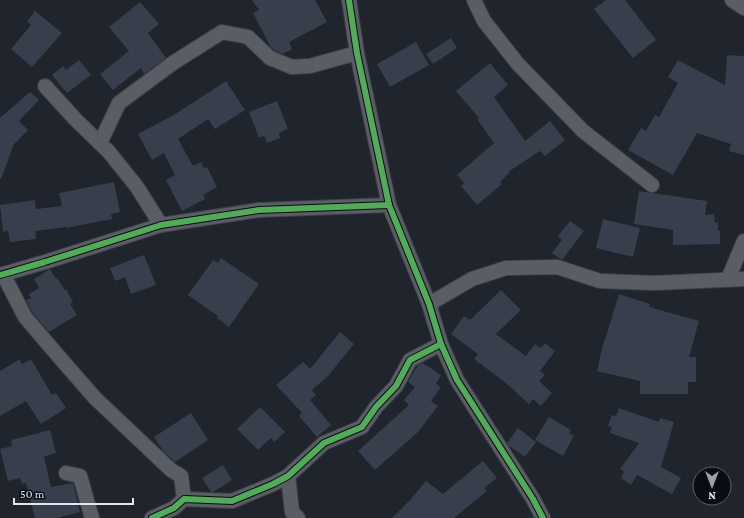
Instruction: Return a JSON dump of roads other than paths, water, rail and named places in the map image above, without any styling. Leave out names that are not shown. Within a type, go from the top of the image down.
[{"type":"street","points":[[349,0],[357,53],[389,205],[429,304],[441,344],[457,380],[543,518]]},
{"type":"street","points":[[474,0],[484,21],[518,64],[583,131],[652,185]]},
{"type":"street","points":[[732,0],[744,8]]},
{"type":"street","points":[[100,143],[119,103],[173,63],[222,32],[248,36],[270,58],[292,67],[310,66],[357,53]]},
{"type":"street","points":[[45,86],[75,119],[109,152],[137,187],[161,225]]},
{"type":"street","points":[[184,498],[181,476],[171,470],[95,398],[25,317],[1,274],[45,262],[161,225],[259,210],[389,205]]},
{"type":"street","points":[[728,279],[744,240]]},
{"type":"street","points":[[429,304],[472,279],[506,268],[558,267],[600,281],[654,283],[744,278]]},
{"type":"street","points":[[152,518],[174,508],[184,498],[232,501],[288,476],[324,443],[362,427],[376,407],[396,386],[410,360],[441,344]]},
{"type":"street","points":[[66,473],[80,476],[92,518]]},
{"type":"street","points":[[288,476],[292,512],[298,518]]}]
